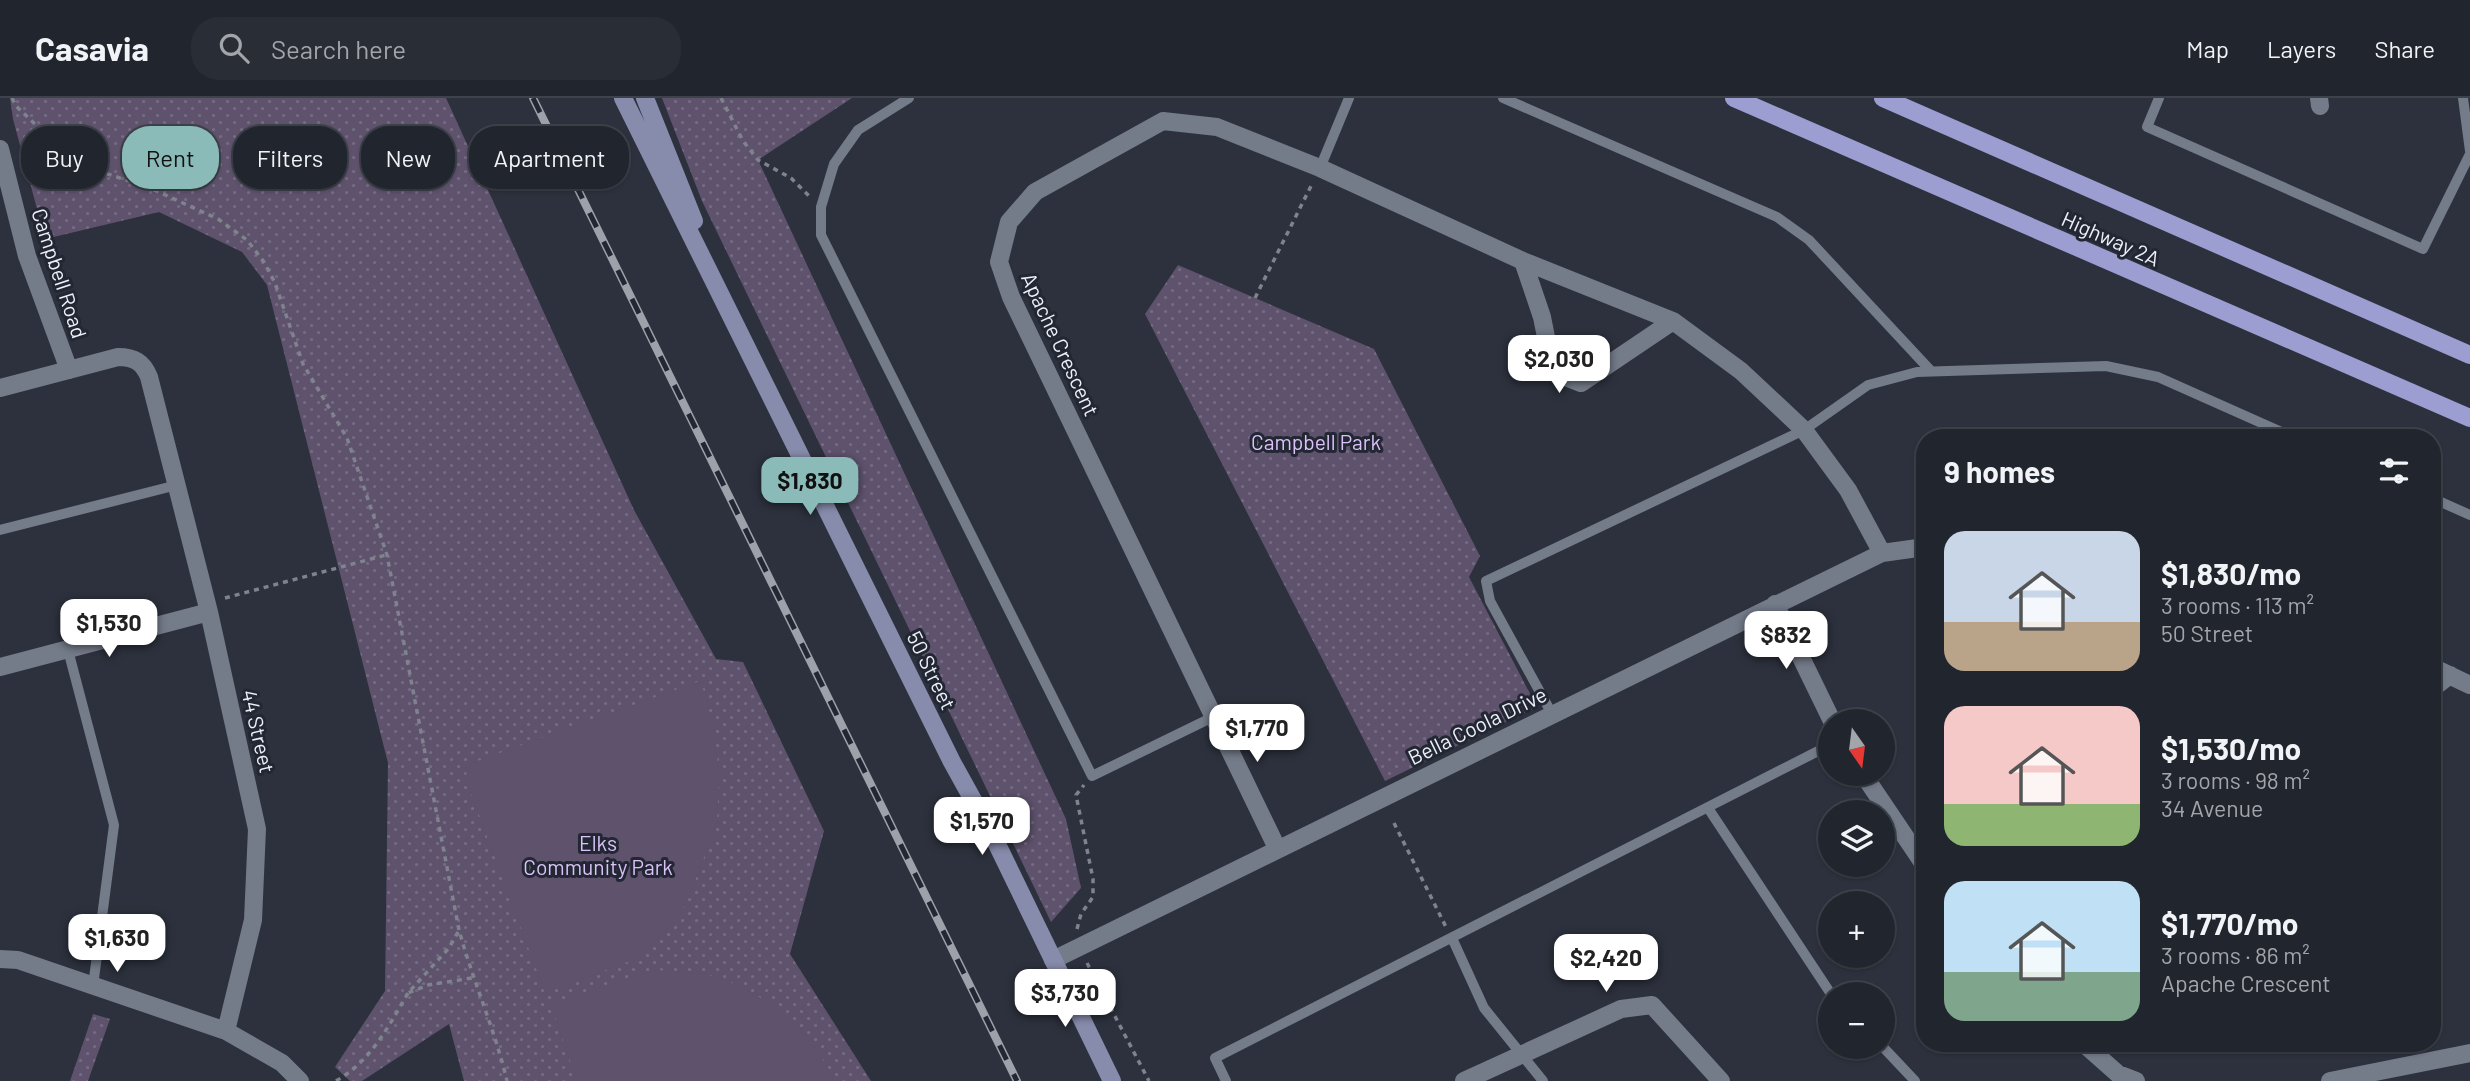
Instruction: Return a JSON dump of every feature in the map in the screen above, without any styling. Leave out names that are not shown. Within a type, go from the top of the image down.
[{"type":"main road","name":"50 Street","points":[[623,98],[952,762],[994,838],[1112,1081]]},
{"type":"main road","name":"50 Street","points":[[645,98],[687,200],[713,277]]},
{"type":"main road","name":"Highway 2A","points":[[1734,98],[2470,418]]},
{"type":"main road","name":"Highway 2A","points":[[1883,98],[2470,355]]},
{"type":"street","name":"Apache Crescent","points":[[1277,848],[1011,297],[999,262],[1009,222],[1035,192],[1163,121],[1217,127],[1320,168],[1523,261],[1673,321],[1741,371],[1804,430],[1848,490],[1882,553]]},
{"type":"street","name":"Campbell Road","points":[[1,155],[27,256],[69,370]]},
{"type":"street","points":[[1523,261],[1542,317],[1553,372],[1581,383],[1673,321]]},
{"type":"street","name":"Campbell Road","points":[[0,388],[118,357],[137,360]]},
{"type":"street","name":"44 Street","points":[[137,360],[145,367],[149,377],[177,485],[257,829],[253,920],[226,1031]]},
{"type":"street","name":"Bella Coola Drive","points":[[1054,960],[1775,604],[1882,553],[1916,548]]},
{"type":"street","points":[[1775,604],[1826,709]]},
{"type":"street","points":[[0,667],[68,650],[207,605]]},
{"type":"street","points":[[2441,671],[2470,685]]},
{"type":"street","points":[[2441,682],[2450,675]]},
{"type":"street","points":[[1871,786],[1916,851]]},
{"type":"street","points":[[0,959],[18,960],[226,1031],[282,1063],[300,1081]]},
{"type":"street","points":[[1464,1081],[1621,1009],[1653,1005],[1721,1081]]},
{"type":"street","points":[[2093,1052],[2118,1074],[2136,1081]]},
{"type":"street","points":[[2330,1081],[2470,1053]]},
{"type":"lane","points":[[909,98],[858,130],[834,164],[821,207],[821,235],[1092,776],[1213,718]]},
{"type":"lane","points":[[1320,168],[1349,98]]},
{"type":"lane","points":[[1503,98],[1777,217],[1809,240],[1931,371]]},
{"type":"lane","points":[[2159,98],[2147,127],[2423,249],[2470,153],[2463,98]]},
{"type":"lane","points":[[1552,714],[1490,601],[1486,581],[1804,430],[1868,385],[1917,372],[2106,366],[2158,377],[2275,429]]},
{"type":"lane","points":[[0,530],[177,485]]},
{"type":"lane","points":[[2441,502],[2470,515]]},
{"type":"lane","points":[[68,650],[114,825],[93,986]]},
{"type":"lane","points":[[1226,1081],[1215,1058],[1818,751]]},
{"type":"lane","points":[[1708,808],[1823,982]]},
{"type":"lane","points":[[1451,938],[1484,1008],[1544,1081]]},
{"type":"lane","points":[[1894,1059],[1915,1081]]},
{"type":"path","points":[[12,98],[16,106],[37,126]]},
{"type":"path","points":[[721,98],[743,141],[758,160],[791,178],[821,207]]},
{"type":"path","points":[[1,155],[21,154]]},
{"type":"path","points":[[1255,298],[1320,168]]},
{"type":"path","points":[[108,174],[150,188],[218,219],[247,240],[264,262],[275,283],[303,364],[346,438],[387,555],[459,930],[472,978],[489,1019],[508,1081]]},
{"type":"path","points":[[207,605],[387,555]]},
{"type":"path","points":[[1092,776],[1076,795],[1093,879],[1093,897],[1081,914],[1076,930],[1079,948],[1149,1081]]},
{"type":"path","points":[[1394,823],[1451,938]]},
{"type":"path","points":[[336,1081],[349,1074],[370,1054],[408,993],[449,948],[459,930]]},
{"type":"path","points":[[408,993],[428,985],[472,978]]},
{"type":"green space","name":"Elks Community Park","points":[[10,98],[446,98],[469,148],[469,189],[488,189],[634,510],[716,659],[743,662],[824,831],[790,954],[871,1081],[464,1081],[449,1024],[362,1081],[350,1081],[335,1067],[385,991],[388,763],[267,285],[242,252],[159,212],[45,239],[32,189],[108,189],[108,126],[21,126],[21,149]]},
{"type":"green space","points":[[662,98],[852,98],[758,160],[1066,819],[1081,888],[1051,922],[702,201]]},
{"type":"green space","name":"Campbell Park","points":[[1178,265],[1374,349],[1480,556],[1469,577],[1537,707],[1385,781],[1145,314]]},
{"type":"green space","points":[[700,681],[715,737],[719,774],[717,823],[687,902],[665,933],[630,961],[545,993],[465,777],[472,763]]},
{"type":"green space","points":[[655,970],[712,976],[763,999],[805,1035],[834,1081],[577,1081],[551,1005]]},
{"type":"green space","points":[[93,1014],[110,1019],[88,1081],[70,1081]]},
{"type":"railway","points":[[533,98],[1017,1081]]}]
